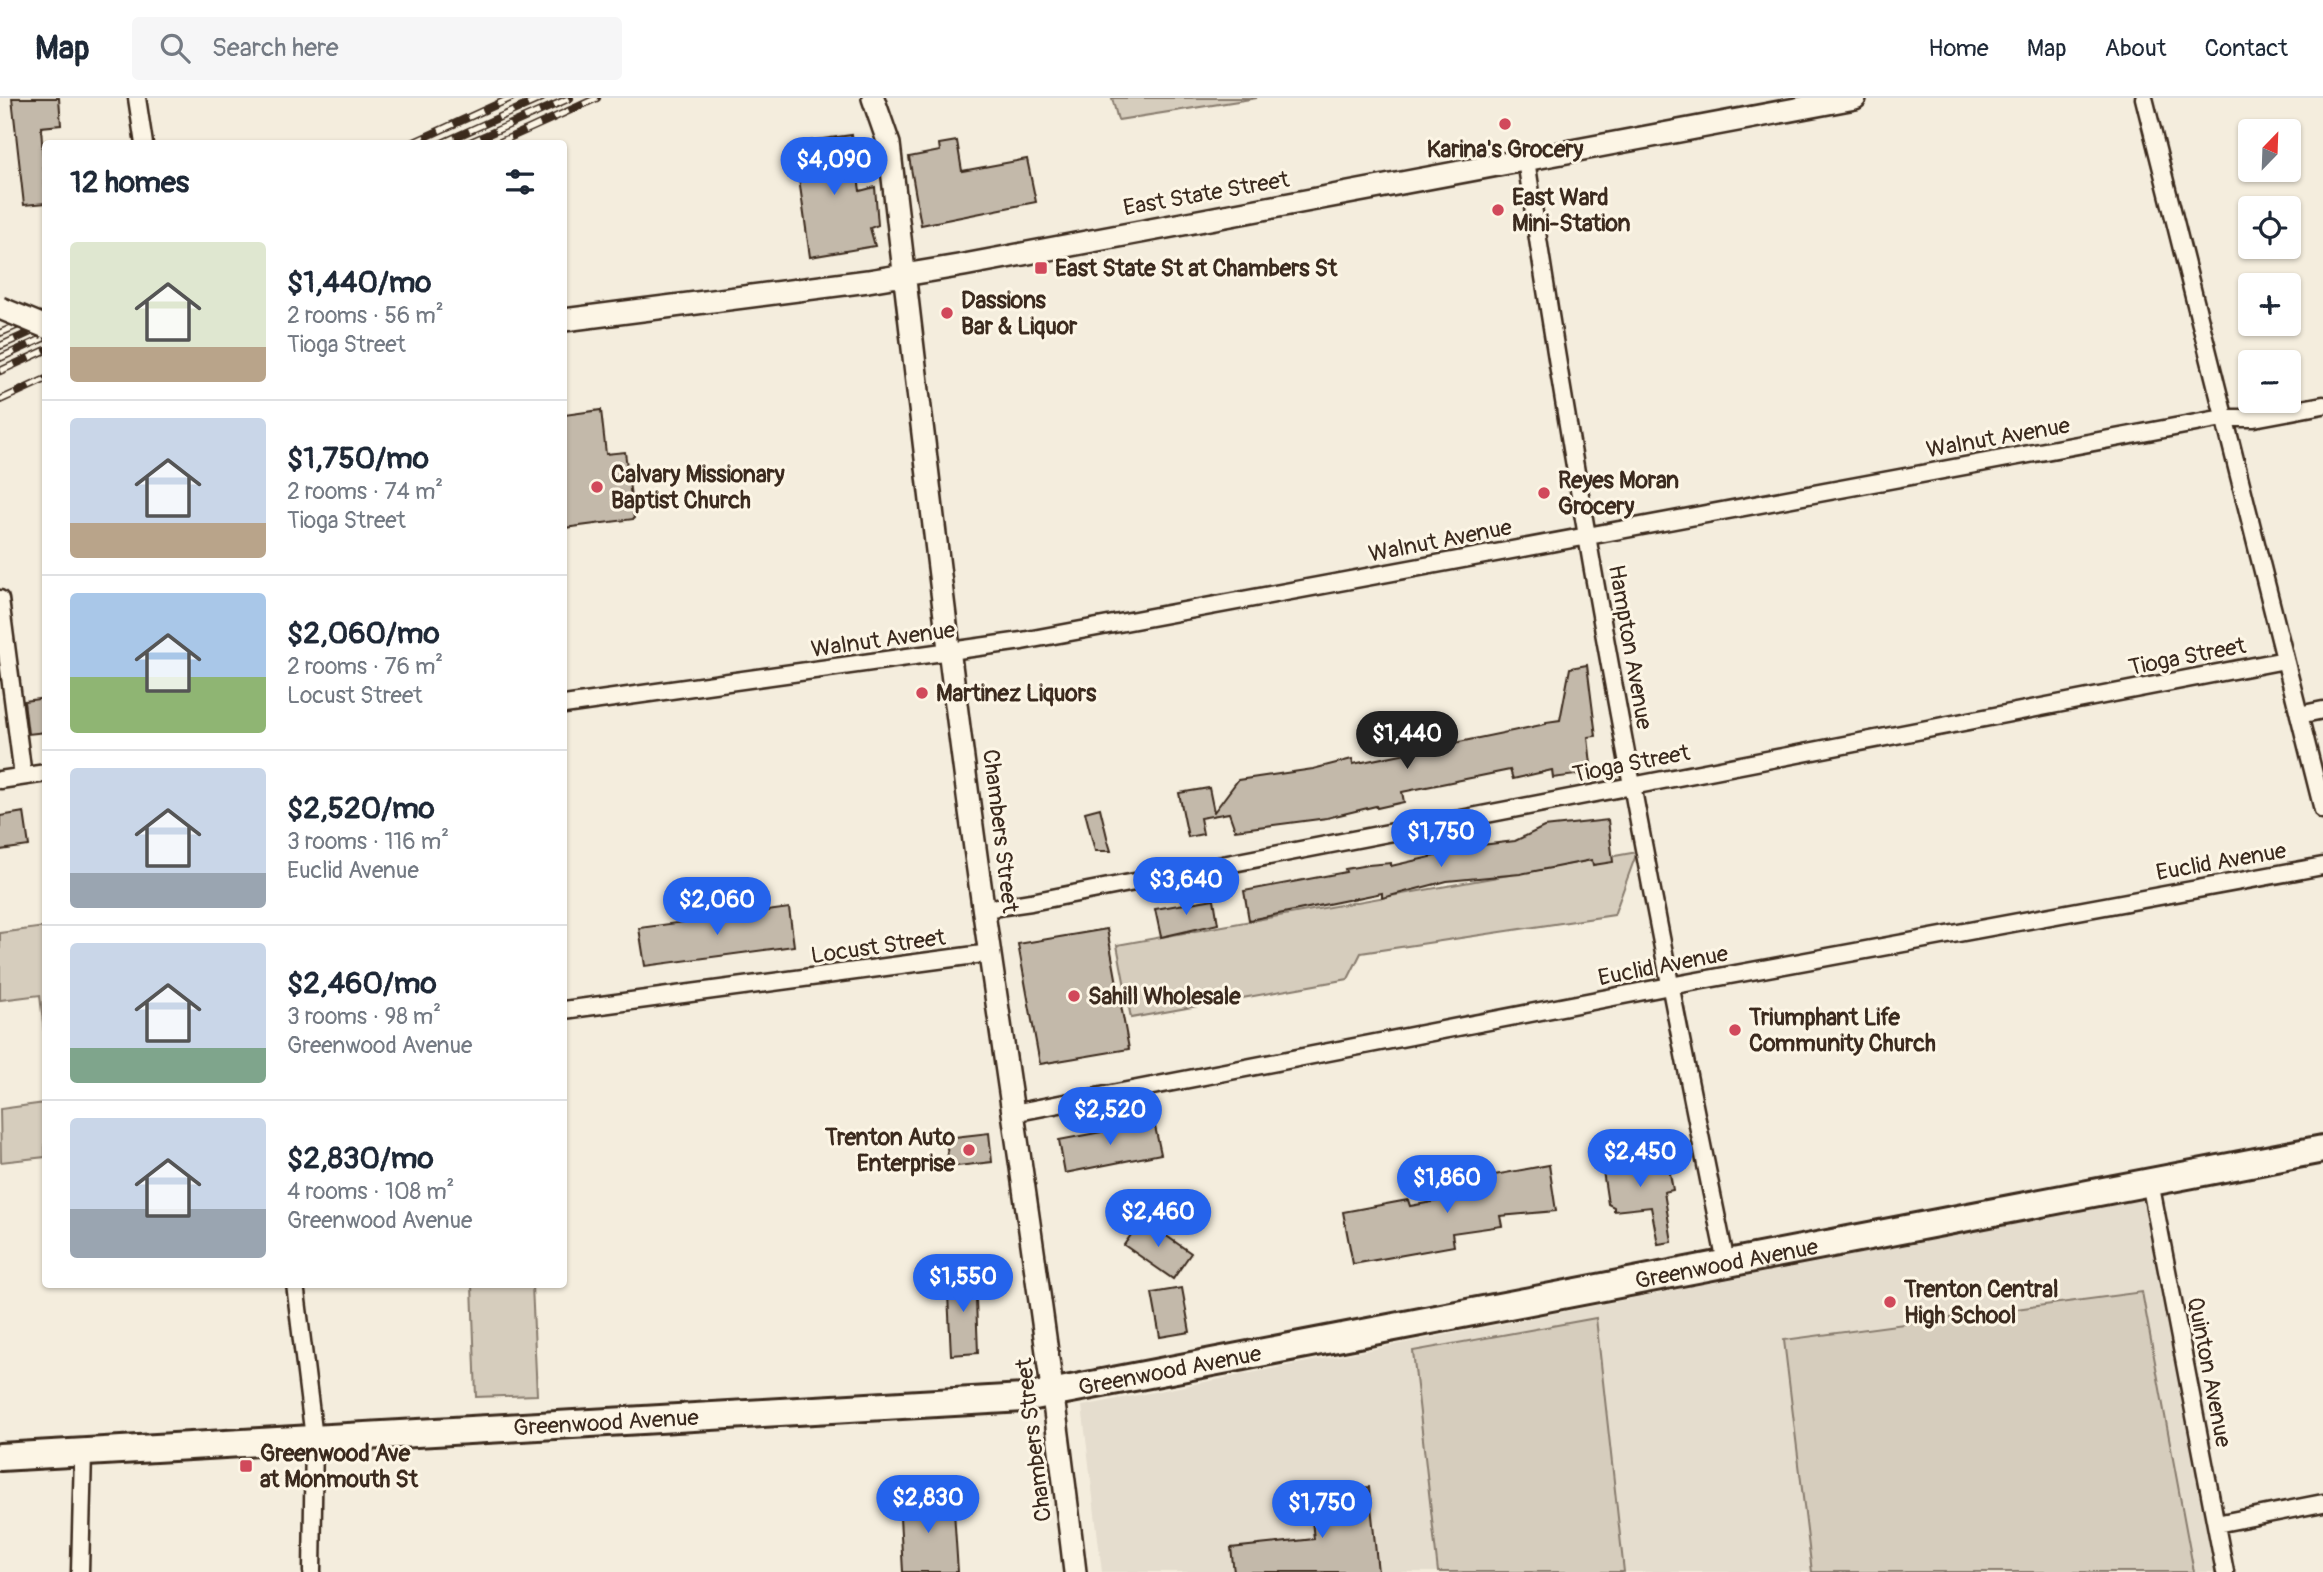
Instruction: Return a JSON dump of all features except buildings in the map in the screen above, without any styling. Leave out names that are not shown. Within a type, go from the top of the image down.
[{"type":"main road","name":"Greenwood Avenue","points":[[0,1457],[996,1400],[1054,1392],[2323,1149]]},
{"type":"street","points":[[136,98],[143,140]]},
{"type":"street","name":"East State Street","points":[[567,320],[905,275],[1855,98]]},
{"type":"street","points":[[2144,98],[2323,810]]},
{"type":"street","name":"Chambers Street","points":[[874,102],[889,144],[990,953],[1054,1392],[1075,1572]]},
{"type":"street","name":"Hampton Avenue","points":[[1526,160],[1560,382],[1632,785],[1726,1264]]},
{"type":"street","points":[[0,308],[42,325]]},
{"type":"street","name":"Walnut Avenue","points":[[567,705],[951,652],[2223,418],[2253,418],[2323,405]]},
{"type":"street","points":[[0,599],[23,776]]},
{"type":"street","name":"Tioga Street","points":[[985,909],[2284,660]]},
{"type":"street","points":[[2299,715],[2323,710]]},
{"type":"street","points":[[0,780],[42,774]]},
{"type":"street","name":"Euclid Avenue","points":[[1013,1113],[1670,986],[2323,866]]},
{"type":"street","name":"Locust Street","points":[[567,1010],[990,953]]},
{"type":"street","name":"Quinton Avenue","points":[[2150,1182],[2225,1572]]},
{"type":"street","points":[[295,1288],[314,1438],[312,1572]]},
{"type":"street","points":[[80,1572],[83,1453]]},
{"type":"street","points":[[2216,1524],[2323,1503]]},
{"type":"shaded area","points":[[1112,98],[1257,98],[1118,120]]},
{"type":"shaded area","points":[[1637,852],[1614,915],[1361,953],[1348,979],[1131,1018],[1117,945]]},
{"type":"shaded area","points":[[42,928],[42,1013],[40,995],[0,1000],[0,933]]},
{"type":"shaded area","points":[[42,1103],[42,1157],[1,1162],[0,1109]]},
{"type":"shaded area","name":"Trenton Central High School","points":[[2147,1198],[2214,1572],[1102,1572],[1082,1406]]},
{"type":"shaded area","points":[[472,1288],[532,1288],[537,1395],[476,1397]]},
{"type":"shaded area","points":[[2142,1292],[2194,1572],[1812,1572],[1784,1340]]},
{"type":"shaded area","points":[[1596,1318],[1624,1572],[1438,1572],[1413,1351]]},
{"type":"railway","points":[[419,140],[511,98]]},
{"type":"railway","points":[[449,140],[542,98]]},
{"type":"railway","points":[[475,140],[570,98]]},
{"type":"railway","points":[[505,140],[597,98]]},
{"type":"railway","points":[[0,333],[42,315]]},
{"type":"railway","points":[[0,346],[42,327]]},
{"type":"railway","points":[[0,358],[42,339]]},
{"type":"railway","points":[[0,371],[42,352]]},
{"type":"railway","points":[[0,400],[42,381]]},
{"type":"place","name":"Karina's Grocery","points":[[1505,124]]},
{"type":"place","name":"East Ward Mini-Station","points":[[1498,210]]},
{"type":"place","name":"East State St at Chambers St","points":[[1041,268]]},
{"type":"place","name":"Dassions Bar & Liquor","points":[[947,313]]},
{"type":"place","name":"Calvary Missionary Baptist Church","points":[[597,487]]},
{"type":"place","name":"Reyes Moran Grocery","points":[[1544,493]]},
{"type":"place","name":"Martinez Liquors","points":[[922,693]]},
{"type":"place","name":"Sahill Wholesale","points":[[1074,996]]},
{"type":"place","name":"Triumphant Life Community Church","points":[[1735,1030]]},
{"type":"place","name":"Trenton Auto Enterprise","points":[[969,1150]]},
{"type":"place","name":"Trenton Central High School","points":[[1890,1302]]},
{"type":"place","name":"Greenwood Ave at Monmouth St","points":[[246,1466]]}]
